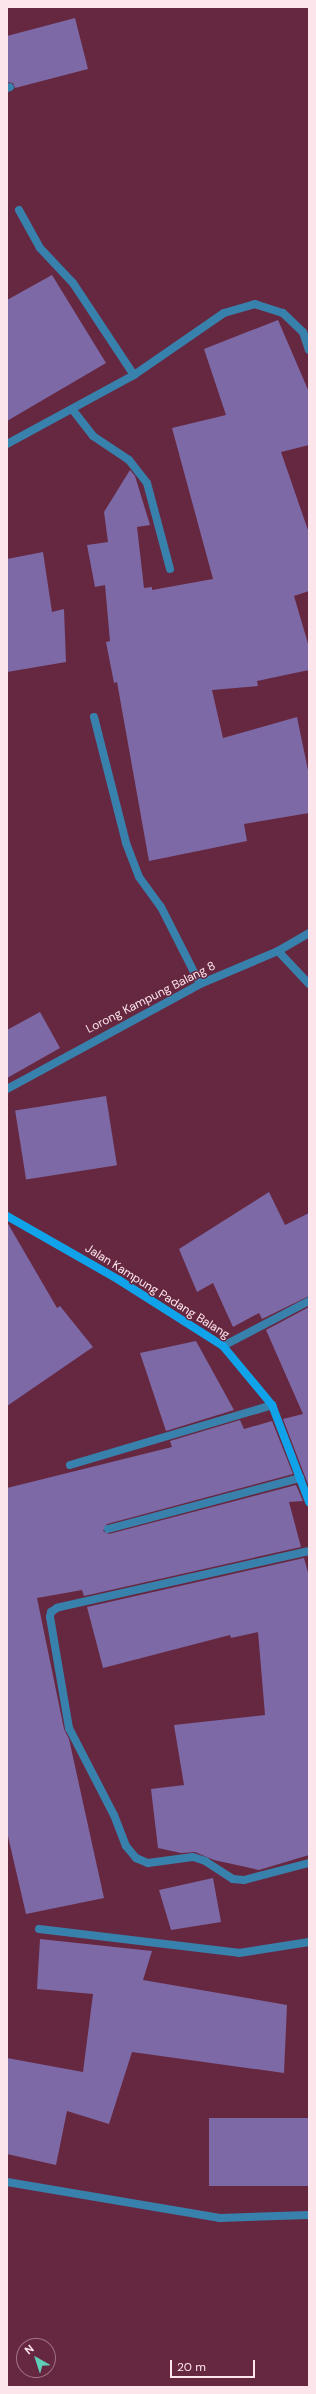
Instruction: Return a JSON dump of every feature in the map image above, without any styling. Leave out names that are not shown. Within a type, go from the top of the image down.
[{"type":"street","points":[[19,210],[40,248],[73,283],[134,375]]},
{"type":"street","points":[[7,444],[134,375],[224,313],[255,304],[283,313],[306,330],[309,350]]},
{"type":"street","points":[[72,409],[93,436],[129,460],[147,482],[170,569]]},
{"type":"street","points":[[94,717],[126,843],[139,877],[161,907],[200,984]]},
{"type":"street","name":"Lorong Kampung Balang 8","points":[[7,1089],[200,984],[278,951],[309,933]]},
{"type":"street","points":[[278,951],[309,984]]},
{"type":"street","name":"Jalan Kampung Padang Balang","points":[[7,1216],[119,1280],[223,1346],[272,1405],[309,1502]]},
{"type":"street","points":[[223,1346],[309,1301]]},
{"type":"street","points":[[70,1465],[272,1405]]},
{"type":"street","points":[[108,1529],[300,1478]]},
{"type":"street","points":[[309,1551],[57,1608],[51,1612],[50,1617],[69,1728],[114,1815],[126,1846],[136,1858],[148,1863],[193,1857],[205,1861],[233,1879],[244,1880],[309,1863]]},
{"type":"street","points":[[39,1929],[239,1953],[309,1942]]},
{"type":"street","points":[[7,2182],[220,2218],[309,2215]]},
{"type":"building","points":[[75,18],[88,69],[15,88],[13,83],[7,82],[7,36]]},
{"type":"building","points":[[52,275],[106,363],[7,421],[7,300]]},
{"type":"building","points":[[278,320],[309,392],[309,445],[281,452],[309,533],[309,591],[294,596],[309,647],[309,670],[257,681],[258,686],[212,690],[223,738],[297,717],[309,775],[309,813],[244,824],[247,841],[149,861],[117,682],[114,683],[106,642],[110,641],[105,585],[95,587],[87,545],[108,542],[104,512],[130,470],[135,476],[150,525],[137,527],[144,588],[152,587],[152,590],[213,579],[172,428],[226,415],[204,349]]},
{"type":"building","points":[[43,552],[52,612],[64,609],[66,662],[7,672],[7,559]]},
{"type":"building","points":[[40,1012],[60,1048],[7,1078],[7,1030]]},
{"type":"building","points":[[106,1096],[117,1165],[26,1180],[15,1110]]},
{"type":"building","points":[[269,1192],[285,1225],[309,1213],[309,1296],[262,1319],[259,1313],[233,1327],[213,1283],[197,1292],[179,1249]]},
{"type":"building","points":[[7,1222],[57,1308],[60,1306],[93,1347],[7,1406]]},
{"type":"building","points":[[309,1307],[309,1487],[283,1419],[303,1414],[266,1330]]},
{"type":"building","points":[[196,1341],[234,1410],[166,1431],[140,1353]]},
{"type":"building","points":[[240,1420],[244,1429],[272,1421],[293,1474],[107,1524],[103,1531],[109,1534],[296,1485],[303,1501],[289,1502],[301,1547],[84,1596],[82,1590],[37,1598],[64,1729],[69,1739],[104,1898],[26,1914],[7,1832],[7,1488],[172,1447],[170,1441]]},
{"type":"building","points":[[304,1558],[309,1576],[309,1855],[259,1870],[214,1860],[195,1852],[181,1853],[158,1848],[151,1789],[184,1785],[174,1725],[265,1715],[258,1632],[231,1638],[230,1635],[103,1668],[87,1607]]},
{"type":"building","points":[[213,1878],[221,1922],[171,1930],[159,1890]]},
{"type":"building","points":[[40,1939],[152,1951],[143,1980],[287,2005],[284,2073],[132,2052],[109,2124],[67,2111],[56,2165],[7,2154],[7,2058],[83,2072],[93,1994],[37,1989]]},
{"type":"building","points":[[209,2118],[309,2118],[309,2186],[209,2186]]}]
